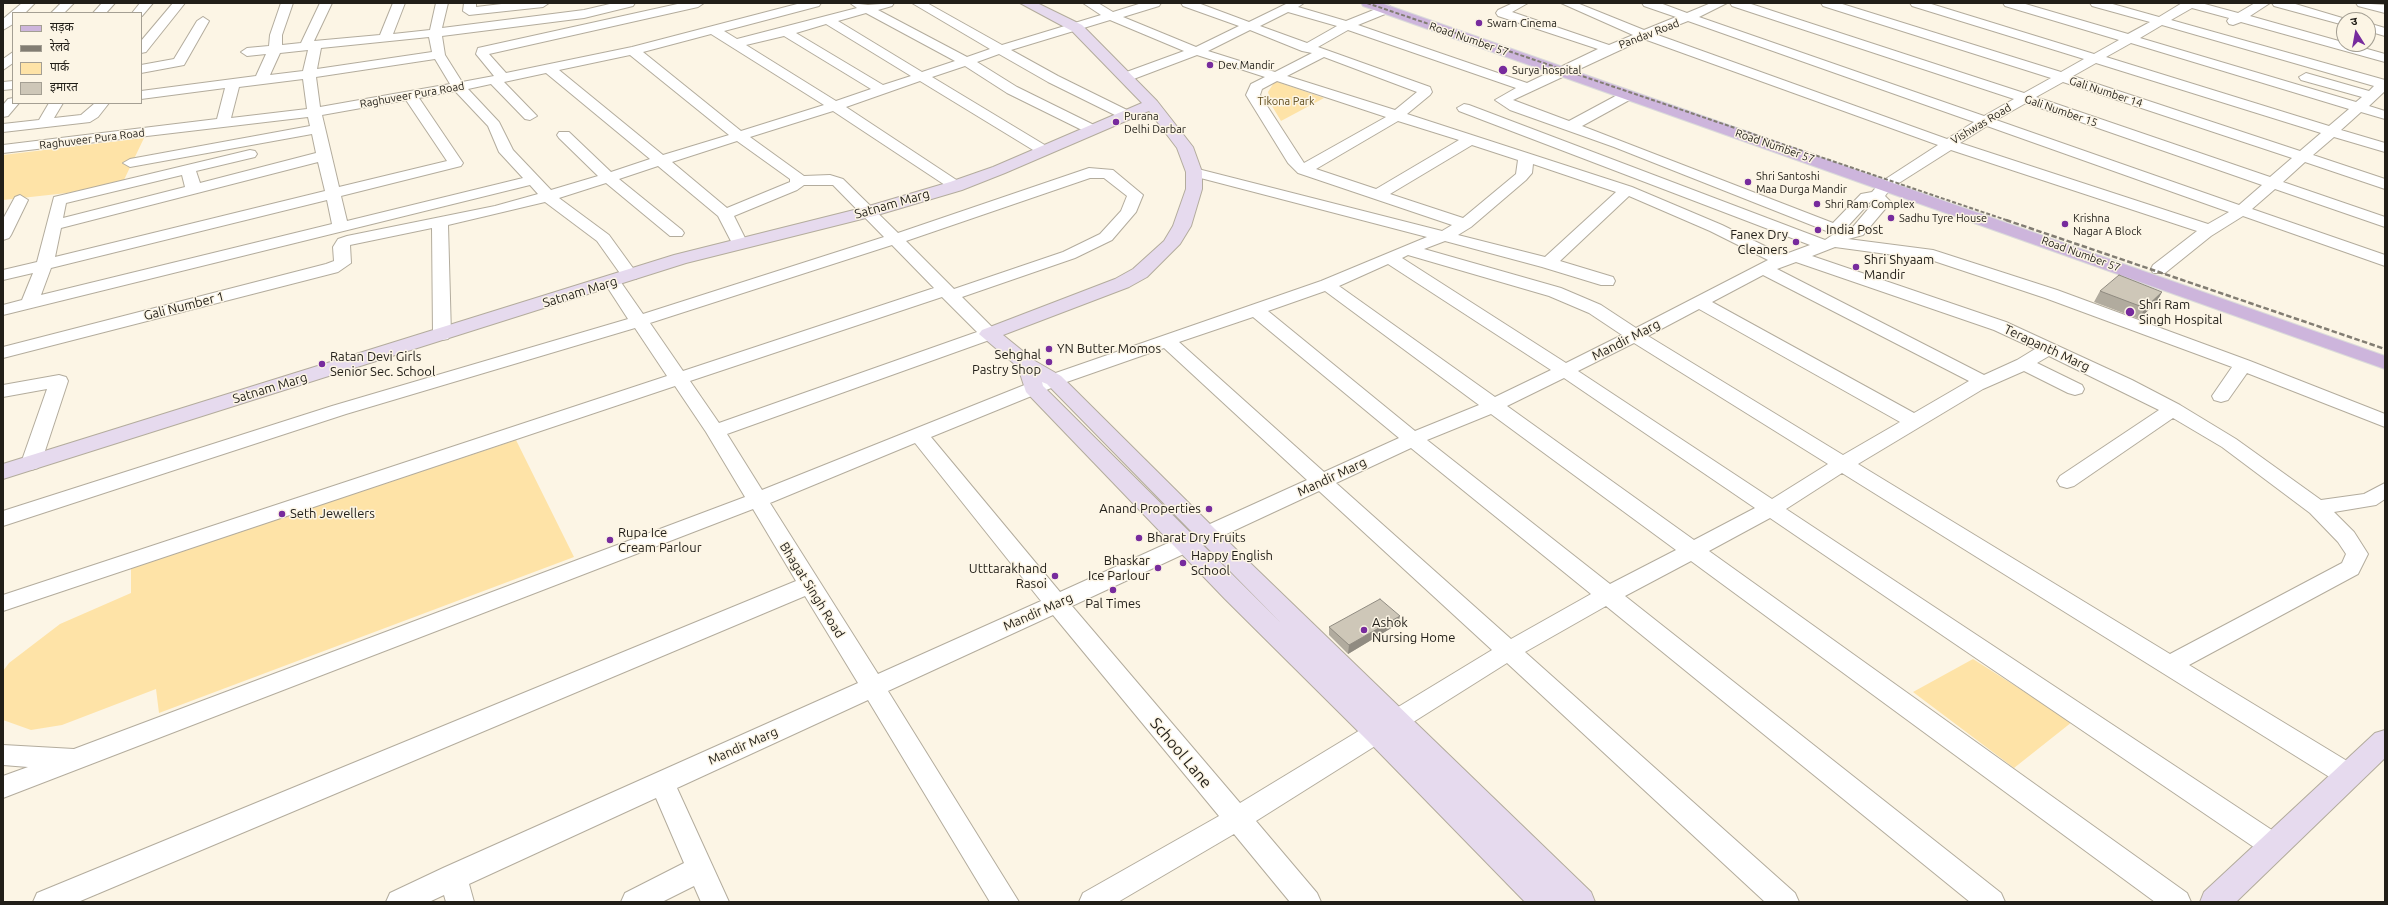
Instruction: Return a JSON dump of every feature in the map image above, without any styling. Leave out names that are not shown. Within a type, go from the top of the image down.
[{"type":"main road","name":"Road Number 57","points":[[1368,3],[1391,6],[1581,62],[1892,182],[2385,363]]},
{"type":"main road","name":"Road Number 57","points":[[1391,6],[1628,95],[1892,182],[2166,264],[2385,347]]},
{"type":"street","points":[[19,12],[29,3]]},
{"type":"street","points":[[58,12],[68,3]]},
{"type":"street","points":[[100,12],[109,3]]},
{"type":"street","points":[[139,12],[147,3]]},
{"type":"street","points":[[142,48],[179,3]]},
{"type":"street","points":[[260,80],[275,49],[276,35],[287,3]]},
{"type":"street","points":[[309,74],[311,45],[318,16],[330,3]]},
{"type":"street","points":[[385,37],[400,3]]},
{"type":"street","points":[[142,94],[309,74],[439,55],[436,33],[442,3]]},
{"type":"street","points":[[470,3],[469,11],[543,3]]},
{"type":"street","points":[[247,52],[436,33],[585,8],[628,3]]},
{"type":"street","name":"Raghuveer Pura Road","points":[[3,150],[314,112],[459,87],[633,51],[715,31],[813,3]]},
{"type":"street","points":[[737,43],[829,21],[861,6],[888,3]]},
{"type":"street","points":[[918,3],[1053,79],[1126,115]]},
{"type":"street","points":[[715,431],[989,334],[1122,283],[1140,273],[1160,256],[1182,226],[1194,190],[1194,172],[1185,146],[1152,104],[1077,28],[1027,3]]},
{"type":"street","name":"Terapanth Marg","points":[[1088,3],[1113,17],[1197,52],[1398,115],[1470,140],[1627,190],[1789,259],[2000,326],[2125,384],[2172,409],[2229,443],[2316,508],[2346,537],[2357,554],[2350,568],[2170,665]]},
{"type":"street","points":[[342,235],[440,222],[549,196],[662,162],[835,106],[1002,49],[1077,28],[1155,3]]},
{"type":"street","points":[[1187,3],[1249,27],[1425,90],[1425,92],[1398,115],[1348,146],[1303,170]]},
{"type":"street","points":[[1522,3],[1502,13],[1609,49]]},
{"type":"street","points":[[1567,3],[1645,35],[1945,147],[2207,231]]},
{"type":"street","points":[[1648,3],[2385,261]]},
{"type":"street","name":"Pandav Road","points":[[1571,126],[1515,107],[1502,100],[1609,49],[1688,18],[1721,3]]},
{"type":"street","name":"Gali Number 15","points":[[1736,3],[2025,98],[2385,222]]},
{"type":"street","name":"Gali Number 14","points":[[1827,3],[2062,77],[2385,184]]},
{"type":"street","points":[[1916,3],[2385,148]]},
{"type":"street","points":[[2009,3],[2385,115]]},
{"type":"street","points":[[2190,3],[2238,18],[2385,58]]},
{"type":"street","name":"Vishwas Road","points":[[1892,182],[1985,121],[2190,3]]},
{"type":"street","points":[[2182,54],[2215,36],[2238,18],[2264,3]]},
{"type":"street","points":[[2278,3],[2336,19]]},
{"type":"street","points":[[2362,3],[2385,9]]},
{"type":"street","points":[[530,116],[499,79],[482,54],[483,52],[692,4]]},
{"type":"street","points":[[861,6],[966,61],[1012,90],[1091,129]]},
{"type":"street","points":[[1126,77],[1197,52],[1292,6],[1528,88]]},
{"type":"street","points":[[1308,48],[1347,25],[1391,6]]},
{"type":"street","points":[[2038,41],[2095,7],[2161,21],[2385,84]]},
{"type":"street","points":[[585,8],[590,28],[606,38]]},
{"type":"street","points":[[3,26],[12,18]]},
{"type":"street","points":[[142,69],[179,62],[203,21]]},
{"type":"street","points":[[829,21],[1043,150]]},
{"type":"street","points":[[715,31],[737,43],[835,106],[956,186]]},
{"type":"street","points":[[786,32],[880,90]]},
{"type":"street","points":[[633,51],[740,136],[798,178],[798,181]]},
{"type":"street","points":[[1322,53],[1256,87],[1253,95],[1294,163],[1303,170],[1466,224]]},
{"type":"street","name":"Bhagat Singh Road","points":[[439,55],[459,87],[494,125],[506,152],[549,196],[603,238],[639,321],[715,431],[1005,902]]},
{"type":"street","points":[[3,66],[12,57]]},
{"type":"street","points":[[550,69],[725,214],[740,244]]},
{"type":"street","points":[[2290,73],[2372,96]]},
{"type":"street","name":"Gali Number 1","points":[[3,353],[339,266],[344,260],[341,246],[342,235],[317,129],[309,74]]},
{"type":"street","points":[[223,123],[233,83]]},
{"type":"street","points":[[2166,264],[2207,231],[2242,210],[2385,84]]},
{"type":"street","points":[[3,275],[456,163],[410,95]]},
{"type":"street","points":[[1571,126],[1628,95]]},
{"type":"street","points":[[3,113],[12,103]]},
{"type":"street","points":[[44,124],[56,104]]},
{"type":"street","points":[[3,128],[78,120],[90,117],[101,104]]},
{"type":"street","name":"Satnam Marg","points":[[3,472],[621,279],[680,259],[868,212],[956,186],[1000,170],[1091,129],[1152,104]]},
{"type":"street","points":[[1464,108],[1835,240],[1933,255],[2051,294],[2243,365],[2385,421]]},
{"type":"street","points":[[30,304],[44,266],[55,225],[59,200],[270,150],[272,138],[272,117]]},
{"type":"street","points":[[62,143],[78,120]]},
{"type":"street","points":[[1571,126],[1835,240]]},
{"type":"street","points":[[130,163],[317,129]]},
{"type":"street","points":[[124,184],[138,133]]},
{"type":"street","points":[[564,135],[609,178],[676,234]]},
{"type":"street","points":[[1377,195],[1470,140]]},
{"type":"street","points":[[55,225],[194,190],[270,164],[324,156]]},
{"type":"street","points":[[3,787],[757,500],[919,436],[1038,378],[1167,342],[1254,309],[1327,285],[1399,253],[1442,237],[1466,224],[1521,177],[1526,157]]},
{"type":"street","points":[[188,169],[194,190]]},
{"type":"street","points":[[1194,172],[1548,264],[1607,281]]},
{"type":"street","points":[[3,519],[339,410],[639,321],[895,239],[1089,173],[1108,173],[1135,195],[1128,212],[1106,236],[1069,255],[948,292],[3,603]]},
{"type":"street","points":[[3,310],[342,235],[533,180]]},
{"type":"street","points":[[725,214],[792,187],[798,181],[830,180],[838,182],[989,334],[1038,378],[1197,540],[1387,726],[1580,902]]},
{"type":"street","name":"Mandir Marg","points":[[400,902],[457,890],[662,782],[1197,540],[1413,439],[1494,405],[1635,336],[1763,268],[1857,232],[1883,202],[1892,182]]},
{"type":"street","points":[[1548,264],[1627,190]]},
{"type":"street","points":[[3,235],[20,200]]},
{"type":"street","points":[[440,222],[442,335]]},
{"type":"street","points":[[1399,253],[1572,298],[1595,309],[1635,336],[2348,775]]},
{"type":"street","points":[[1399,253],[1564,370],[2274,846]]},
{"type":"street","points":[[1763,268],[1982,381]]},
{"type":"street","points":[[1327,285],[2177,902]]},
{"type":"street","points":[[1700,302],[1915,422]]},
{"type":"street","points":[[1254,309],[1608,596],[1991,902]]},
{"type":"street","points":[[1167,342],[1786,902]]},
{"type":"street","points":[[1093,902],[1237,819],[1508,652],[1608,596],[1771,509],[1842,464],[1982,381],[2024,364],[2048,348]]},
{"type":"street","points":[[2024,364],[2075,389]]},
{"type":"street","points":[[2222,396],[2243,365]]},
{"type":"street","points":[[3,391],[59,381],[31,462]]},
{"type":"street","points":[[2067,481],[2172,409]]},
{"type":"street","name":"School Lane","points":[[919,436],[1056,603],[1307,902]]},
{"type":"street","points":[[2316,508],[2369,500],[2385,490]]},
{"type":"street","points":[[47,902],[809,584]]},
{"type":"street","points":[[1387,726],[1545,902]]},
{"type":"street","points":[[2215,902],[2385,741]]},
{"type":"street","points":[[3,755],[77,759]]},
{"type":"street","points":[[662,782],[715,902]]},
{"type":"street","points":[[635,902],[700,869]]},
{"type":"green space","name":"Tikona Park","points":[[1275,81],[1324,98],[1281,121],[1272,106],[1268,92]]},
{"type":"green space","points":[[144,138],[123,182],[67,193],[3,200],[3,155]]},
{"type":"green space","points":[[516,440],[574,557],[159,713],[156,689],[62,725],[31,730],[3,720],[3,671],[9,663],[60,624],[131,593],[131,568]]},
{"type":"green space","points":[[1973,659],[2072,722],[2014,768],[1913,692]]},
{"type":"building","points":[[2119,275],[2162,292],[2145,308],[2100,291]]},
{"type":"building","name":"Ashok Nursing Home","points":[[1380,599],[1400,616],[1349,645],[1329,627]]},
{"type":"railway","points":[[1367,3],[2009,221]]},
{"type":"railway","points":[[2006,220],[2385,349]]},
{"type":"place","name":"Swarn Cinema","points":[[1479,23]]},
{"type":"place","name":"Dev Mandir","points":[[1210,65]]},
{"type":"place","name":"Surya hospital","points":[[1503,70]]},
{"type":"place","name":"Purana Delhi Darbar","points":[[1116,122]]},
{"type":"place","name":"Shri Santoshi Maa Durga Mandir","points":[[1748,182]]},
{"type":"place","name":"Shri Ram Complex","points":[[1817,204]]},
{"type":"place","name":"Sadhu Tyre House","points":[[1891,218]]},
{"type":"place","name":"Krishna Nagar A Block","points":[[2065,224]]},
{"type":"place","name":"India Post","points":[[1818,230]]},
{"type":"place","name":"Fanex Dry Cleaners","points":[[1796,242]]},
{"type":"place","name":"Shri Shyaam Mandir","points":[[1856,267]]},
{"type":"place","name":"Shri Ram Singh Hospital","points":[[2130,312]]},
{"type":"place","name":"YN Butter Momos","points":[[1049,349]]},
{"type":"place","name":"Sehghal Pastry Shop","points":[[1049,362]]},
{"type":"place","name":"Ratan Devi Girls Senior Sec. School","points":[[322,364]]},
{"type":"place","name":"Anand Properties","points":[[1209,509]]},
{"type":"place","name":"Seth Jewellers","points":[[282,514]]},
{"type":"place","name":"Bharat Dry Fruits","points":[[1139,538]]},
{"type":"place","name":"Rupa Ice Cream Parlour","points":[[610,540]]},
{"type":"place","name":"Happy English School","points":[[1183,563]]},
{"type":"place","name":"Bhaskar Ice Parlour","points":[[1158,568]]},
{"type":"place","name":"Utttarakhand Rasoi","points":[[1055,576]]},
{"type":"place","name":"Pal Times","points":[[1113,590]]},
{"type":"place","name":"Ashok Nursing Home","points":[[1364,630]]}]
